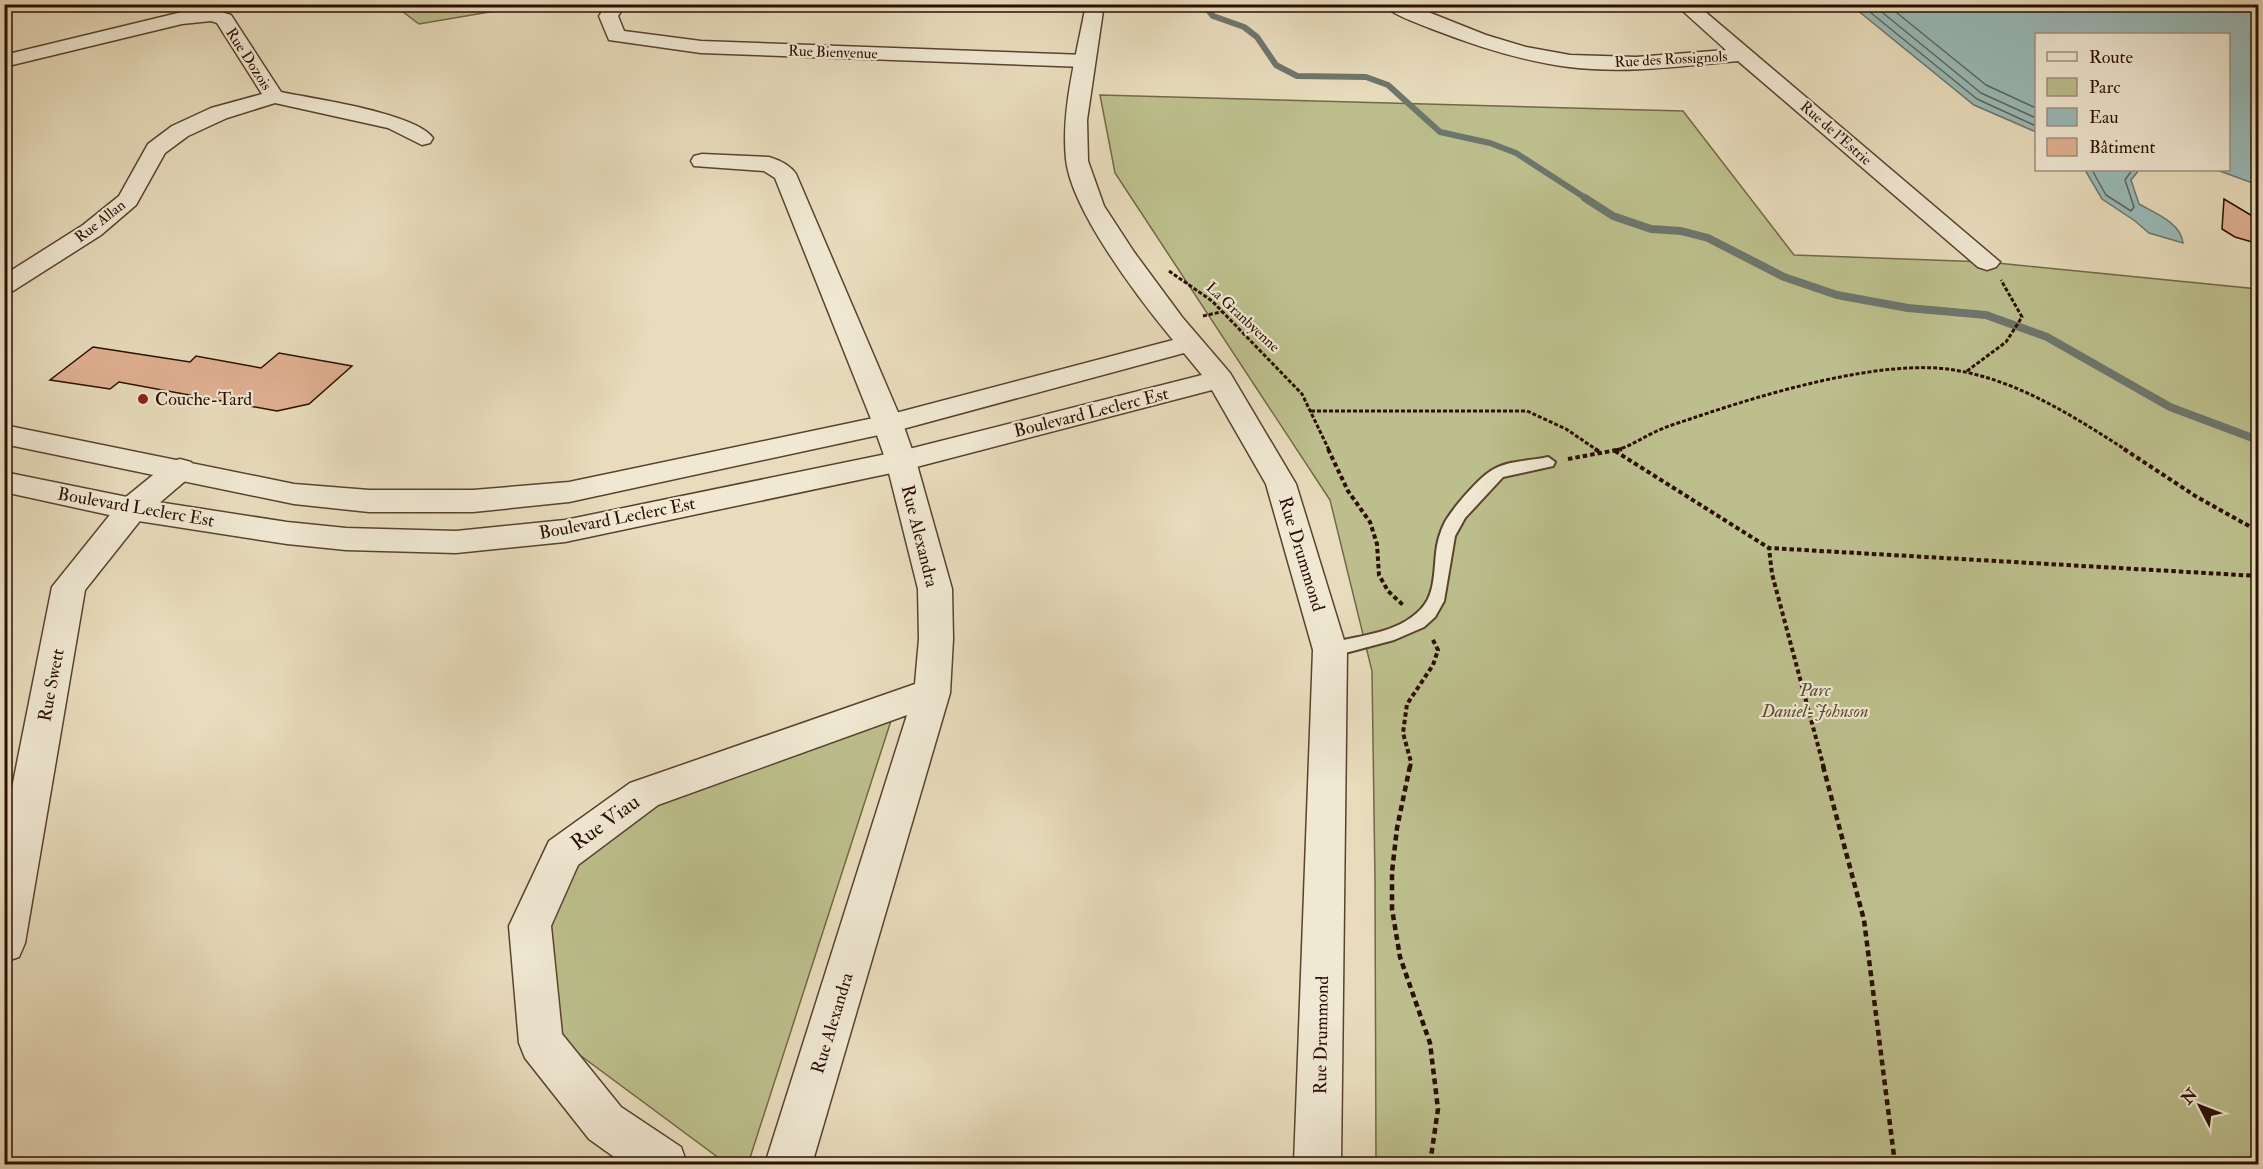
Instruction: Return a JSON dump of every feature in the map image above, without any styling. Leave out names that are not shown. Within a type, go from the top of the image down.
[{"type":"street","name":"Rue Bienvenue","points":[[617,4],[608,16],[616,36],[701,47],[1085,61]]},
{"type":"street","name":"Rue Drummond","points":[[1095,4],[1076,120],[1077,161],[1092,206],[1123,255],[1173,323],[1220,379],[1281,484],[1330,650],[1318,1164]]},
{"type":"street","name":"Rue des Rossignols","points":[[1392,4],[1459,32],[1508,48],[1569,60],[1627,64],[1744,54]]},
{"type":"street","name":"Rue de l'Estrie","points":[[1684,4],[1987,262]]},
{"type":"street","name":"Rue Dozois","points":[[4,61],[182,18],[212,15],[224,19],[274,97],[395,123],[422,138]]},
{"type":"street","name":"Rue Allan","points":[[4,286],[92,230],[128,200],[156,149],[180,131],[219,113],[274,97]]},
{"type":"street","name":"Rue Alexandra","points":[[702,161],[769,164],[785,174],[888,424],[901,461],[935,589],[936,639],[932,693],[789,1164]]},
{"type":"street","name":"Boulevard Leclerc Est","points":[[4,434],[294,494],[369,501],[473,501],[569,492],[888,424],[1191,344]]},
{"type":"street","name":"Boulevard Leclerc Est","points":[[4,482],[132,508],[287,533],[346,539],[456,542],[565,531],[901,461],[1220,379]]},
{"type":"street","name":"Rue Swett","points":[[4,943],[69,587],[132,508],[180,469]]},
{"type":"street","name":"Rue Viau","points":[[664,1164],[605,1123],[541,1043],[530,926],[562,853],[644,794],[932,693]]},
{"type":"lane","points":[[1330,650],[1365,643],[1419,622],[1434,606],[1441,587],[1446,542],[1452,523],[1499,472],[1548,462]]},
{"type":"path","points":[[1967,372],[2002,347],[2015,334],[2022,317],[2002,281],[1987,262]]},
{"type":"path","name":"La Granbyenne","points":[[1167,269],[1212,302],[1288,376],[1302,394],[1348,491],[1370,522],[1377,544],[1380,575],[1388,591],[1408,610]]},
{"type":"path","points":[[1548,462],[1615,451],[1638,443],[1650,433],[1736,405],[1826,380],[1895,369],[1931,367],[1967,372],[2015,388],[2047,403],[2094,429],[2198,496],[2259,531]]},
{"type":"path","points":[[1310,411],[1527,411],[1550,419],[1574,432],[1601,453]]},
{"type":"path","points":[[1615,451],[1769,548],[2259,576]]},
{"type":"path","points":[[1769,548],[1772,574],[1864,920],[1895,1164]]},
{"type":"path","points":[[1430,1164],[1438,1109],[1430,1043],[1400,957],[1392,909],[1392,872],[1397,828],[1412,762],[1403,733],[1407,704],[1433,665],[1438,650],[1431,635]]},
{"type":"green space","points":[[394,5],[530,5],[419,24]]},
{"type":"green space","name":"Parc Daniel-Johnson","points":[[1100,95],[1683,111],[1794,255],[1987,262],[2258,289],[2258,1164],[1376,1164],[1372,671],[1330,500],[1115,173]]},
{"type":"green space","points":[[898,699],[748,1164],[727,1164],[565,1044],[530,948],[617,793],[747,742]]},
{"type":"water","points":[[1851,5],[2258,5],[2258,185],[2220,171],[2230,171],[2230,33],[2035,33],[2035,132],[1974,105]]},
{"type":"water","points":[[2086,171],[2138,171],[2131,180],[2139,204],[2172,224],[2178,230],[2183,243],[2149,233],[2102,199]]},
{"type":"building","points":[[2224,199],[2259,220],[2259,244],[2235,237],[2222,229]]},
{"type":"building","points":[[93,347],[190,362],[196,356],[261,368],[279,353],[352,366],[309,404],[277,411],[119,382],[110,389],[50,380]]},
{"type":"waterway","points":[[1203,4],[1213,16],[1244,27],[1257,37],[1276,65],[1297,76],[1366,77],[1388,85],[1440,132],[1490,143],[1516,153],[1587,199]]},
{"type":"waterway","points":[[1585,198],[1613,216],[1651,229],[1681,231],[1708,238],[1784,277],[1837,295],[1908,308],[1986,315],[2047,337],[2170,407],[2258,440]]},
{"type":"place","name":"Couche-Tard","points":[[143,399]]}]
